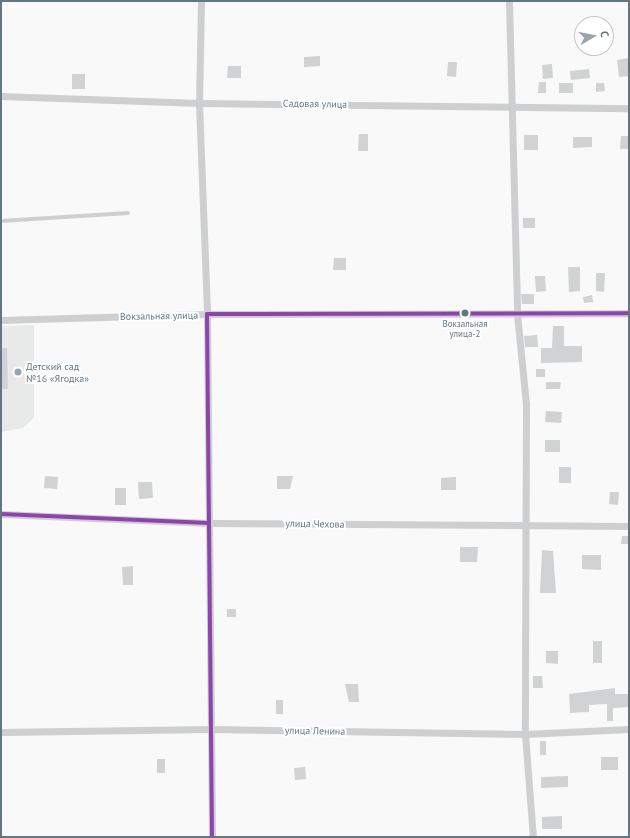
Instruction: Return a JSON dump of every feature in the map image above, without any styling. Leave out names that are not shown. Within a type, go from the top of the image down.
[{"type":"street","points":[[201,1],[199,103],[207,314],[212,837]]},
{"type":"street","points":[[509,1],[509,107],[517,314],[526,404],[527,526],[525,734],[533,837]]},
{"type":"street","name":"Садовая улица","points":[[1,96],[199,103],[629,108]]},
{"type":"street","name":"Вокзальная улица","points":[[1,320],[207,314],[629,313]]},
{"type":"street","name":"улица Чехова","points":[[1,514],[209,523],[629,526]]},
{"type":"street","name":"улица Ленина","points":[[1,732],[211,729],[525,734],[629,729]]},
{"type":"lane","points":[[1,221],[128,213]]},
{"type":"shaded area","name":"Детский сад №16 «Ягодка»","points":[[34,325],[34,418],[23,428],[1,432],[1,326]]},
{"type":"building","points":[[320,56],[320,66],[304,67],[304,57]]},
{"type":"building","points":[[629,58],[629,76],[619,77],[617,60]]},
{"type":"building","points":[[448,62],[457,62],[456,77],[447,76]]},
{"type":"building","points":[[552,64],[553,78],[543,79],[542,65]]},
{"type":"building","points":[[228,66],[241,66],[241,78],[227,78]]},
{"type":"building","points":[[589,69],[590,78],[571,80],[570,71]]},
{"type":"building","points":[[72,74],[85,74],[85,89],[72,89]]},
{"type":"building","points":[[539,82],[546,82],[546,93],[538,93]]},
{"type":"building","points":[[559,83],[573,83],[573,93],[559,93]]},
{"type":"building","points":[[596,83],[604,83],[605,91],[596,92]]},
{"type":"building","points":[[359,134],[368,134],[368,151],[358,151]]},
{"type":"building","points":[[524,135],[538,135],[538,150],[524,150]]},
{"type":"building","points":[[621,136],[629,136],[629,149],[620,149]]},
{"type":"building","points":[[573,137],[592,137],[592,147],[573,148]]},
{"type":"building","points":[[523,218],[535,218],[535,228],[523,228]]},
{"type":"building","points":[[334,258],[346,258],[346,270],[333,270]]},
{"type":"building","points":[[568,267],[580,267],[580,291],[569,292]]},
{"type":"building","points":[[596,273],[605,273],[604,292],[596,291]]},
{"type":"building","points":[[535,276],[545,276],[546,291],[536,292]]},
{"type":"building","points":[[521,294],[534,294],[534,304],[522,304]]},
{"type":"building","points":[[592,295],[593,302],[584,303],[583,297]]},
{"type":"building","points":[[553,326],[564,326],[564,346],[582,346],[582,362],[541,363],[541,348],[552,348]]},
{"type":"building","points":[[537,335],[538,347],[525,347],[524,336]]},
{"type":"building","points":[[1,348],[7,348],[8,389],[1,389]]},
{"type":"building","points":[[536,369],[545,369],[545,377],[536,377]]},
{"type":"building","points":[[546,382],[561,382],[560,389],[546,389]]},
{"type":"building","points":[[546,411],[562,412],[561,423],[545,422]]},
{"type":"building","points":[[545,440],[560,440],[560,452],[545,452]]},
{"type":"building","points":[[559,467],[571,467],[571,483],[559,483]]},
{"type":"building","points":[[45,476],[58,477],[57,489],[44,488]]},
{"type":"building","points":[[277,476],[293,476],[290,489],[277,489]]},
{"type":"building","points":[[456,477],[456,490],[441,490],[441,478]]},
{"type":"building","points":[[138,482],[152,482],[153,498],[139,499]]},
{"type":"building","points":[[115,488],[126,488],[126,505],[115,505]]},
{"type":"building","points":[[610,492],[619,492],[618,505],[609,504]]},
{"type":"building","points":[[622,536],[629,536],[629,544],[621,544]]},
{"type":"building","points":[[460,547],[478,547],[477,562],[460,562]]},
{"type":"building","points":[[542,550],[553,551],[556,593],[540,593]]},
{"type":"building","points":[[582,555],[601,555],[601,570],[582,569]]},
{"type":"building","points":[[133,566],[133,585],[123,585],[122,567]]},
{"type":"building","points":[[227,609],[236,609],[236,617],[227,617]]},
{"type":"building","points":[[593,641],[602,641],[602,663],[593,663]]},
{"type":"building","points":[[546,651],[558,651],[558,664],[546,663]]},
{"type":"building","points":[[533,676],[542,676],[543,688],[533,688]]},
{"type":"building","points":[[345,684],[358,684],[359,702],[349,702]]},
{"type":"building","points":[[615,688],[615,694],[629,694],[629,707],[613,708],[613,721],[607,721],[607,704],[589,705],[589,712],[570,713],[569,694]]},
{"type":"building","points":[[276,700],[283,700],[283,714],[276,714]]},
{"type":"building","points":[[540,741],[546,741],[546,755],[540,755]]},
{"type":"building","points":[[601,757],[618,757],[618,770],[601,770]]},
{"type":"building","points":[[157,759],[165,759],[165,773],[157,773]]},
{"type":"building","points":[[305,767],[306,779],[295,780],[294,768]]},
{"type":"building","points":[[568,776],[568,787],[541,788],[541,777]]},
{"type":"building","points":[[562,816],[562,829],[542,829],[542,817]]},
{"type":"transit line","points":[[212,837],[207,314],[629,313]]},
{"type":"transit line","points":[[1,514],[209,523]]},
{"type":"place","name":"Вокзальная улица-2","points":[[465,313]]},
{"type":"place","name":"Детский сад №16 «Ягодка»","points":[[18,372]]}]
